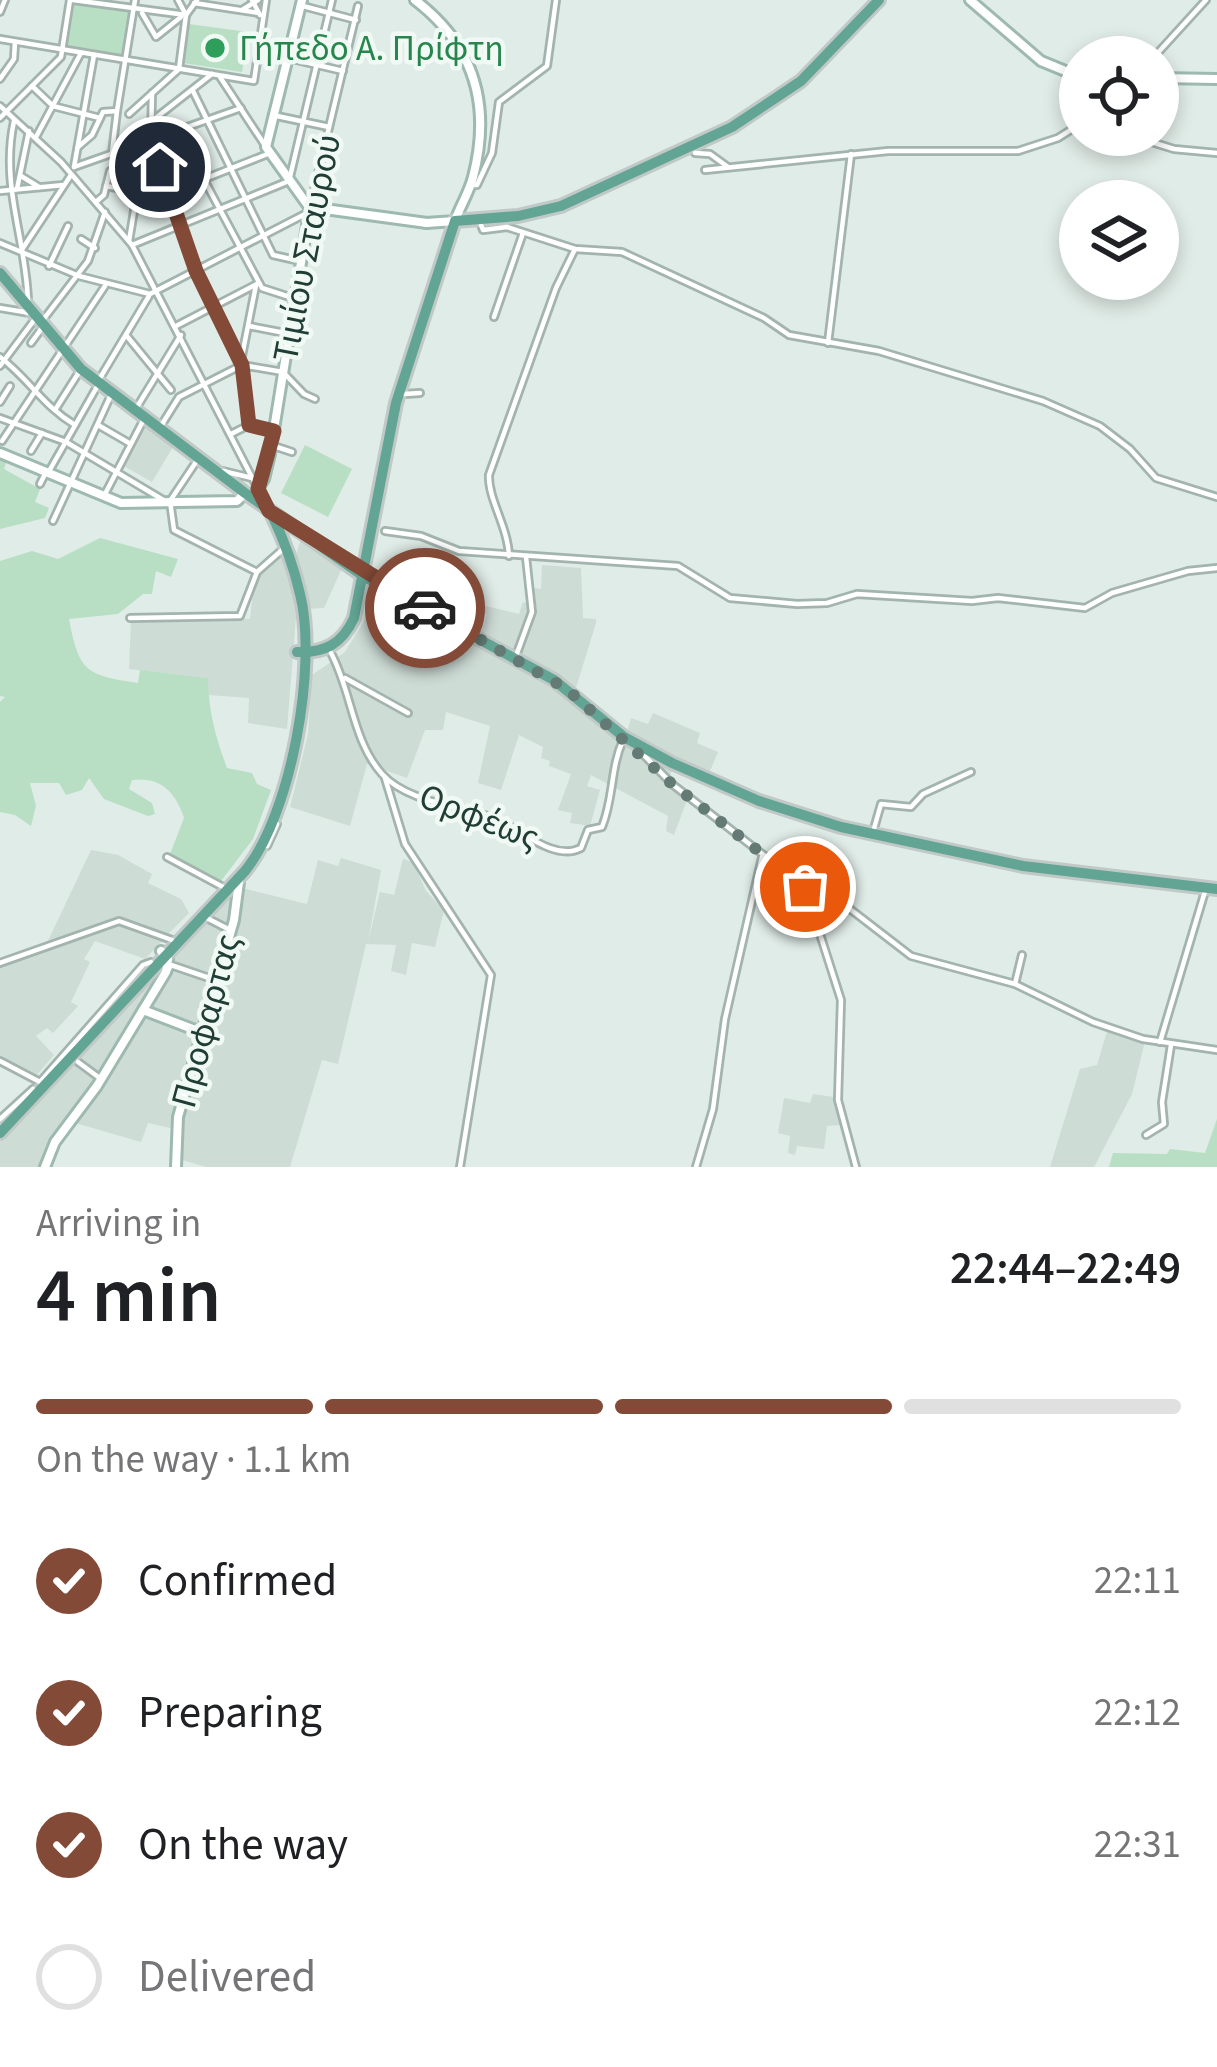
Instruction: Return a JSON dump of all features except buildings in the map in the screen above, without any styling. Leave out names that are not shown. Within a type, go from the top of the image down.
[{"type":"main road","points":[[458,227],[563,212],[694,153],[792,89],[879,0]]},
{"type":"main road","points":[[458,227],[584,197],[708,142]]},
{"type":"main road","points":[[308,657],[339,641],[349,628],[366,574],[404,394],[458,227]]},
{"type":"main road","points":[[366,574],[396,403],[458,227]]},
{"type":"main road","points":[[0,273],[61,350],[139,416],[336,556],[567,689],[624,736],[759,802],[812,820],[1010,863],[1212,888]]},
{"type":"main road","points":[[4,1125],[163,959],[255,849],[274,806],[308,657],[296,582],[270,512]]},
{"type":"main road","points":[[4,1125],[256,860],[283,801],[308,657],[296,582]]},
{"type":"street","points":[[0,12],[5,0]]},
{"type":"street","points":[[0,118],[3,109],[32,86],[63,50],[71,0],[184,16]]},
{"type":"street","points":[[132,0],[156,37],[196,2],[261,16]]},
{"type":"street","points":[[129,114],[179,69],[184,16],[178,0]]},
{"type":"street","points":[[289,181],[332,0]]},
{"type":"street","points":[[40,484],[154,292],[310,209],[458,227],[471,185],[478,134],[475,80],[456,36],[415,0]]},
{"type":"street","points":[[471,185],[477,185],[487,171],[500,102],[547,66],[556,0]]},
{"type":"street","points":[[518,216],[587,191],[748,112],[818,62],[879,0]]},
{"type":"street","points":[[1173,36],[1206,0]]},
{"type":"street","points":[[242,10],[257,1]]},
{"type":"street","points":[[0,39],[254,81],[261,16],[257,1]]},
{"type":"street","points":[[257,1],[261,16]]},
{"type":"street","points":[[979,2],[1018,44],[1059,71]]},
{"type":"street","points":[[106,186],[169,194],[268,150],[302,3],[356,20]]},
{"type":"street","name":"Τιμίου Σταυρού","points":[[254,495],[274,431],[310,209],[358,7]]},
{"type":"street","points":[[112,153],[138,9]]},
{"type":"street","points":[[0,79],[14,59],[15,42]]},
{"type":"street","points":[[258,51],[343,70]]},
{"type":"street","points":[[36,137],[81,52]]},
{"type":"street","points":[[18,253],[72,171],[94,55]]},
{"type":"street","points":[[148,124],[216,75]]},
{"type":"street","points":[[216,75],[310,209]]},
{"type":"street","points":[[1179,78],[1217,79]]},
{"type":"street","points":[[32,86],[53,106],[100,118]]},
{"type":"street","points":[[193,92],[273,255],[302,261]]},
{"type":"street","points":[[152,93],[151,140],[196,271],[242,363]]},
{"type":"street","points":[[0,453],[121,503],[237,501],[254,495],[252,478],[231,434],[131,243],[72,171],[3,109]]},
{"type":"street","points":[[72,171],[241,109]]},
{"type":"street","points":[[78,147],[92,135],[104,111],[117,111]]},
{"type":"street","points":[[277,116],[328,127]]},
{"type":"street","points":[[15,120],[1,152],[0,191],[34,318],[31,343]]},
{"type":"street","points":[[17,189],[29,131]]},
{"type":"street","points":[[178,131],[258,284],[296,299]]},
{"type":"street","points":[[705,170],[851,154],[1018,152],[1059,137]]},
{"type":"street","points":[[708,142],[728,167]]},
{"type":"street","points":[[1179,149],[1217,153]]},
{"type":"street","points":[[694,153],[718,159]]},
{"type":"street","points":[[828,343],[851,154]]},
{"type":"street","points":[[97,201],[110,171]]},
{"type":"street","points":[[21,176],[40,187]]},
{"type":"street","points":[[131,243],[289,181]]},
{"type":"street","points":[[0,191],[64,185]]},
{"type":"street","points":[[131,243],[138,192]]},
{"type":"street","points":[[75,425],[54,412],[1,361],[34,318],[79,276],[105,211]]},
{"type":"street","points":[[482,225],[483,230],[507,227],[575,249],[631,255],[764,318],[789,335],[910,360],[1064,409],[1120,441],[1156,478],[1217,497]]},
{"type":"street","points":[[49,266],[68,226]]},
{"type":"street","points":[[494,317],[523,233]]},
{"type":"street","points":[[81,239],[94,248]]},
{"type":"street","points":[[0,243],[79,276],[154,292]]},
{"type":"street","points":[[509,556],[508,535],[489,488],[489,475],[556,288],[575,249]]},
{"type":"street","points":[[2,441],[106,284]]},
{"type":"street","points":[[176,326],[258,284]]},
{"type":"street","points":[[249,425],[242,363],[258,284]]},
{"type":"street","points":[[0,308],[34,318]]},
{"type":"street","points":[[249,326],[290,334]]},
{"type":"street","points":[[126,335],[170,390]]},
{"type":"street","points":[[103,498],[181,335]]},
{"type":"street","points":[[158,430],[179,397],[242,363],[284,372],[315,399]]},
{"type":"street","points":[[54,412],[81,369]]},
{"type":"street","points":[[0,402],[10,386]]},
{"type":"street","points":[[404,394],[420,393]]},
{"type":"street","points":[[53,520],[112,395]]},
{"type":"street","points":[[0,418],[66,442],[168,501],[180,535],[257,572]]},
{"type":"street","points":[[98,425],[131,444]]},
{"type":"street","points":[[231,434],[249,425],[274,431]]},
{"type":"street","points":[[31,451],[42,433]]},
{"type":"street","points":[[271,445],[292,452]]},
{"type":"street","points":[[168,501],[204,463],[252,478]]},
{"type":"street","points":[[385,531],[421,536],[459,551],[678,566],[730,598],[797,604],[827,603],[857,594],[973,601],[998,598],[1085,608],[1112,593],[1188,571],[1217,568]]},
{"type":"street","points":[[130,618],[240,616],[257,572],[286,548]]},
{"type":"street","points":[[515,658],[532,612],[526,557]]},
{"type":"street","name":"Ορφέως","points":[[308,657],[344,678],[360,736],[384,777],[442,803],[497,820],[526,839],[573,853],[581,848],[588,830],[602,827],[610,807],[613,766],[624,736]]},
{"type":"street","points":[[344,678],[408,712]]},
{"type":"street","points":[[624,736],[672,784],[812,895],[863,917],[901,952],[1015,984],[1093,1022],[1160,1043],[1217,1050]]},
{"type":"street","points":[[872,832],[881,803],[910,807],[923,794],[971,772]]},
{"type":"street","points":[[384,777],[405,844],[491,975],[460,1167]]},
{"type":"street","points":[[696,1167],[713,1109],[725,1019],[735,992],[763,855]]},
{"type":"street","points":[[167,857],[223,886]]},
{"type":"street","name":"Προφαρτας","points":[[176,1167],[178,1117],[241,878]]},
{"type":"street","points":[[1160,1043],[1212,888]]},
{"type":"street","points":[[812,895],[841,1000],[838,1100],[856,1167]]},
{"type":"street","points":[[202,916],[230,930]]},
{"type":"street","points":[[0,963],[119,921],[172,965],[215,980]]},
{"type":"street","points":[[1015,984],[1022,955]]},
{"type":"street","points":[[45,1167],[57,1138],[101,1079],[143,1010],[163,959]]},
{"type":"street","points":[[143,1010],[203,1033]]},
{"type":"street","points":[[1146,1135],[1164,1124],[1162,1102],[1172,1046]]},
{"type":"street","points":[[0,1061],[43,1083]]},
{"type":"street","points":[[79,1062],[101,1079]]},
{"type":"shaded area","points":[[143,425],[173,447],[152,482],[122,465]]},
{"type":"shaded area","points":[[301,538],[343,566],[324,608],[305,609],[294,562]]},
{"type":"shaded area","points":[[280,555],[290,574],[296,617],[287,729],[248,723],[249,698],[208,695],[208,678],[129,669],[131,620],[250,619],[261,573]]},
{"type":"shaded area","points":[[411,556],[438,562],[433,591],[447,594],[451,582],[463,585],[458,606],[471,611],[466,628],[480,636],[487,614],[479,612],[481,605],[519,614],[523,602],[529,604],[528,587],[541,589],[542,565],[581,568],[583,618],[596,619],[596,623],[575,691],[627,733],[631,718],[648,724],[653,713],[700,733],[697,743],[718,752],[707,778],[676,763],[667,781],[687,800],[674,835],[666,831],[668,816],[591,775],[587,786],[600,790],[590,826],[570,823],[572,813],[558,810],[571,774],[549,766],[550,761],[541,758],[543,747],[519,735],[501,790],[478,783],[490,726],[446,712],[443,730],[425,730],[407,778],[367,764],[350,826],[290,807],[308,734],[312,675],[345,652],[364,621],[369,585],[401,596]]},
{"type":"shaded area","points":[[91,850],[118,855],[152,874],[148,883],[181,899],[189,913],[167,935],[124,921],[47,943]]},
{"type":"shaded area","points":[[341,858],[381,870],[368,942],[380,892],[394,895],[403,859],[413,862],[426,891],[444,910],[435,947],[412,943],[406,975],[391,971],[396,945],[366,944],[338,1064],[322,1060],[290,1167],[206,1167],[179,1159],[179,1117],[238,887],[307,904],[318,860],[338,866]]},
{"type":"shaded area","points":[[234,889],[233,911],[201,1029],[148,1009],[169,955]]},
{"type":"shaded area","points":[[119,922],[164,939],[145,959],[95,941],[84,959],[90,962],[71,1002],[78,1006],[53,1033],[47,1028],[36,1036],[54,1055],[35,1077],[0,1060],[0,965]]},
{"type":"shaded area","points":[[155,971],[159,975],[110,1059],[53,1140],[41,1167],[0,1167],[0,1142]]},
{"type":"shaded area","points":[[145,1014],[199,1037],[175,1129],[148,1123],[141,1142],[72,1122]]},
{"type":"shaded area","points":[[1108,1028],[1145,1041],[1132,1094],[1094,1167],[1050,1167],[1080,1069],[1097,1065]]},
{"type":"shaded area","points":[[813,1094],[834,1097],[840,1125],[827,1126],[824,1149],[797,1146],[795,1155],[788,1153],[790,1136],[778,1133],[784,1098],[810,1103]]},
{"type":"green space","points":[[73,2],[132,11],[124,57],[65,48]]},
{"type":"green space","name":"Γήπεδο Α. Πρίφτη","points":[[189,24],[248,32],[242,72],[183,63]]},
{"type":"green space","points":[[305,445],[352,469],[328,517],[281,493]]},
{"type":"green space","points":[[0,457],[7,460],[4,469],[40,489],[35,502],[49,508],[45,518],[0,529]]},
{"type":"green space","points":[[100,538],[178,559],[171,577],[156,571],[152,594],[143,594],[118,614],[69,619],[82,660],[96,673],[138,683],[140,670],[208,678],[213,724],[227,768],[252,773],[257,784],[271,790],[253,839],[221,881],[170,854],[184,818],[171,793],[159,783],[132,780],[129,789],[152,803],[155,814],[148,816],[104,799],[89,778],[82,790],[66,795],[59,783],[30,783],[36,806],[31,826],[0,812],[0,702],[5,697],[0,696],[0,561],[32,551],[58,559]]},
{"type":"green space","points":[[1217,1119],[1217,1167],[1109,1167],[1113,1153],[1167,1154],[1170,1149],[1205,1153]]},
{"type":"way so far","points":[[425,608],[567,689],[672,784],[805,887]]},
{"type":"place","name":"Γήπεδο Α. Πρίφτη","points":[[215,48]]},
{"type":"route","points":[[160,167],[196,271],[242,365],[249,425],[274,431],[258,489],[269,511],[425,608]]}]
